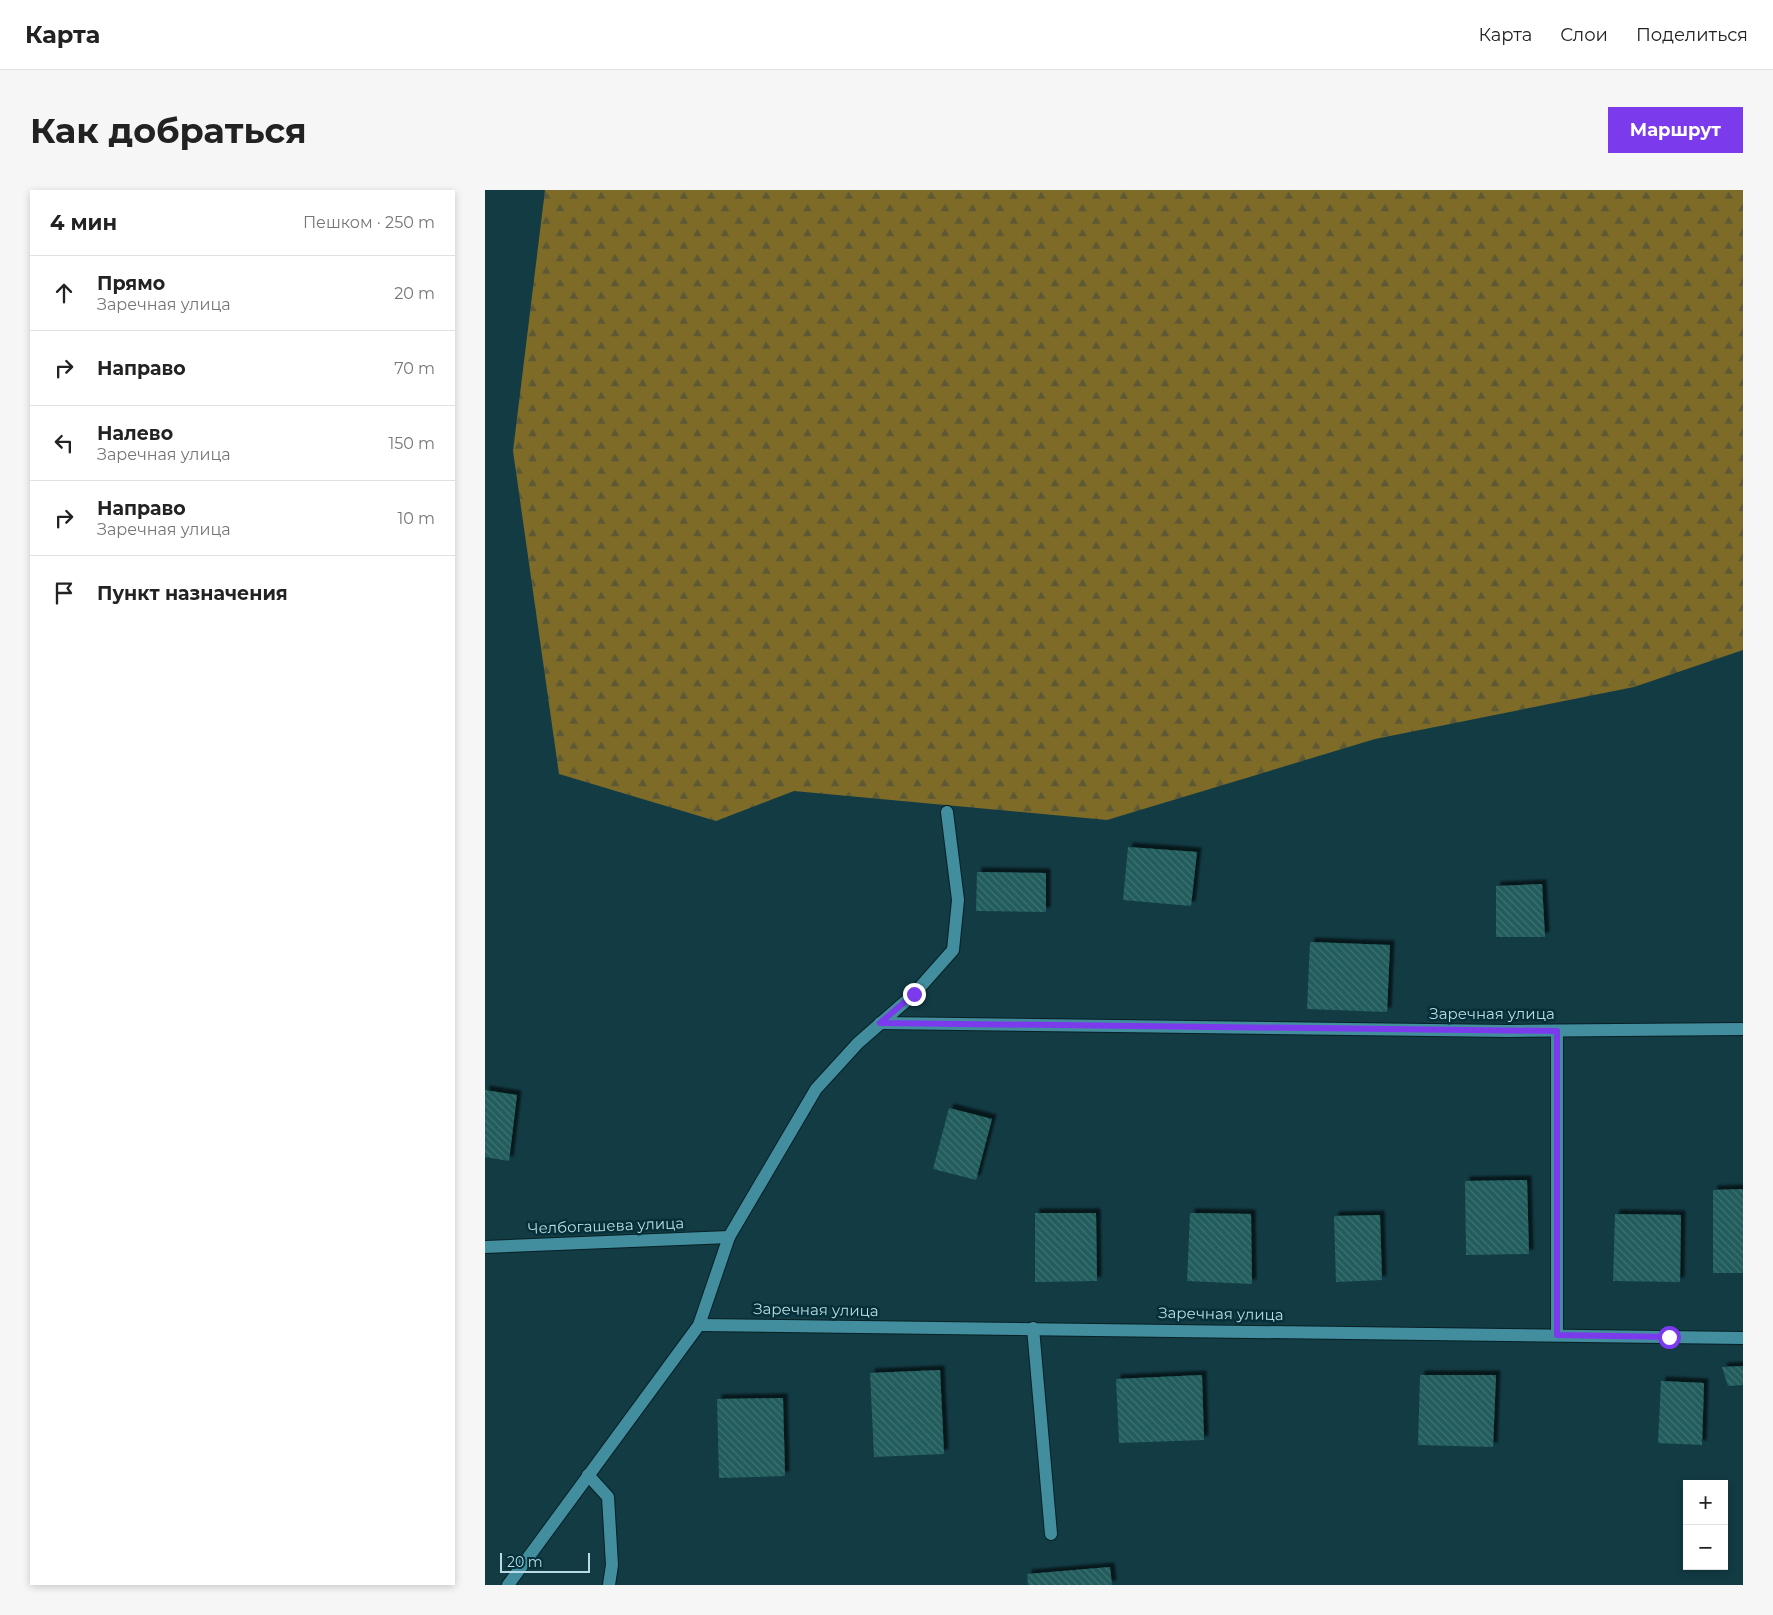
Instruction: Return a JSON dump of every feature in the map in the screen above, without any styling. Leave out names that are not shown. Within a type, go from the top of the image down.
[{"type":"street","points":[[508,1585],[699,1325],[729,1237],[816,1089],[857,1043],[914,994],[953,950],[958,900],[947,812]]},
{"type":"street","name":"Заречная улица","points":[[880,1023],[1557,1031],[1743,1029]]},
{"type":"street","points":[[1557,1031],[1557,1335]]},
{"type":"street","name":"Челбогашева улица","points":[[485,1247],[729,1237]]},
{"type":"street","name":"Заречная улица","points":[[699,1325],[1743,1338]]},
{"type":"street","points":[[1033,1328],[1051,1534]]},
{"type":"street","points":[[588,1475],[608,1497],[612,1565],[609,1585]]},
{"type":"green space","points":[[545,190],[1743,190],[1743,650],[1634,687],[1375,739],[1107,820],[794,791],[716,821],[559,774],[513,451]]},
{"type":"building","points":[[1128,847],[1197,852],[1191,906],[1123,900]]},
{"type":"building","points":[[977,872],[1046,873],[1046,912],[976,911]]},
{"type":"building","points":[[1542,884],[1545,937],[1496,937],[1496,886]]},
{"type":"building","points":[[1310,942],[1390,945],[1387,1012],[1307,1009]]},
{"type":"building","points":[[485,1090],[517,1095],[509,1161],[485,1157]]},
{"type":"building","points":[[949,1108],[992,1119],[976,1180],[933,1169]]},
{"type":"building","points":[[1527,1180],[1529,1254],[1466,1255],[1465,1181]]},
{"type":"building","points":[[1743,1189],[1743,1273],[1713,1273],[1713,1190]]},
{"type":"building","points":[[1035,1213],[1096,1213],[1097,1281],[1035,1282]]},
{"type":"building","points":[[1190,1213],[1251,1214],[1252,1284],[1187,1281]]},
{"type":"building","points":[[1615,1214],[1681,1215],[1680,1282],[1613,1281]]},
{"type":"building","points":[[1380,1215],[1382,1280],[1336,1282],[1334,1216]]},
{"type":"building","points":[[1743,1366],[1743,1385],[1728,1386],[1722,1367]]},
{"type":"building","points":[[940,1370],[944,1454],[874,1457],[870,1373]]},
{"type":"building","points":[[1202,1375],[1204,1440],[1119,1443],[1116,1379]]},
{"type":"building","points":[[1420,1375],[1496,1375],[1493,1447],[1418,1445]]},
{"type":"building","points":[[1661,1381],[1704,1383],[1702,1445],[1658,1443]]},
{"type":"building","points":[[783,1398],[785,1476],[719,1478],[717,1399]]},
{"type":"building","points":[[1110,1567],[1112,1585],[1028,1585],[1027,1574]]},
{"type":"route","points":[[914,994],[880,1023],[1557,1031],[1557,1335],[1669,1337]]}]
